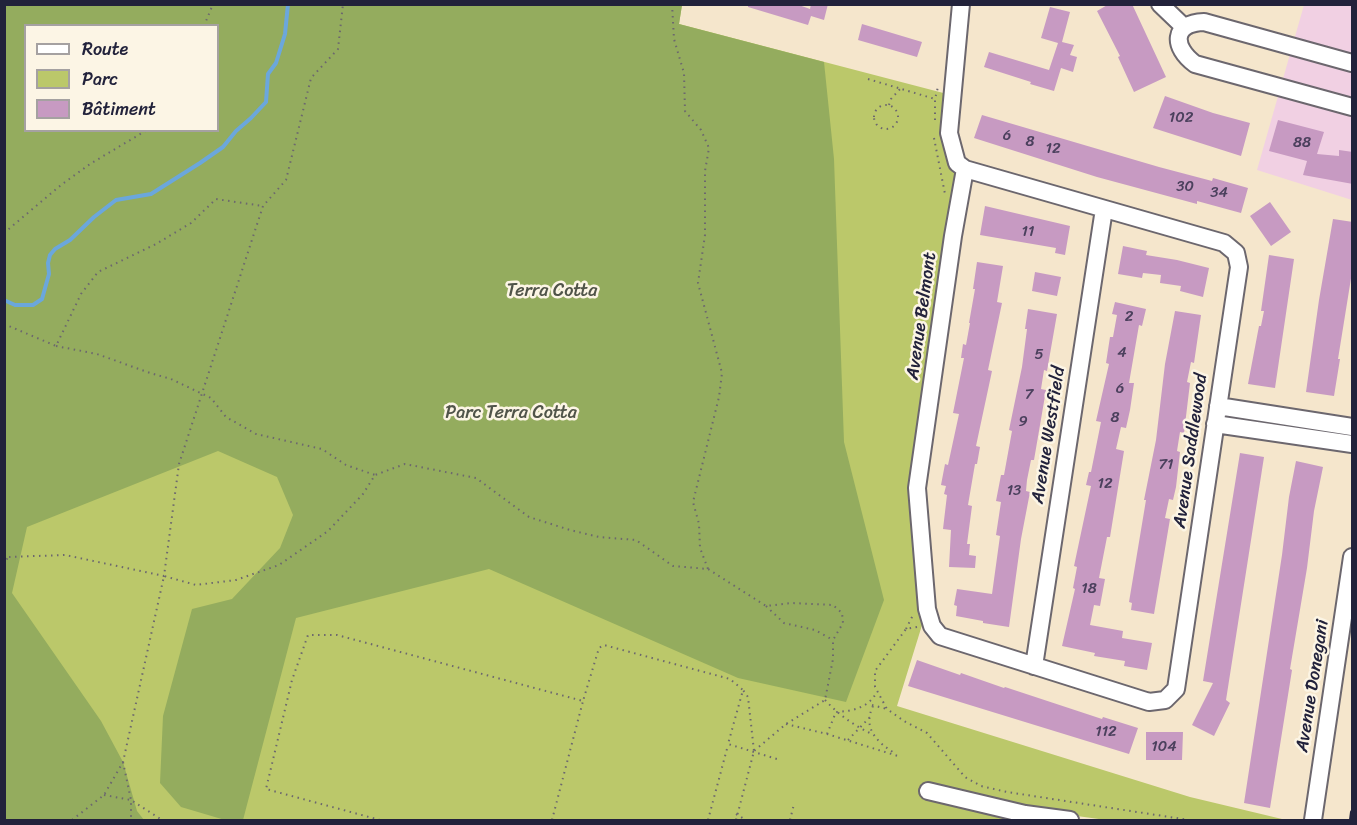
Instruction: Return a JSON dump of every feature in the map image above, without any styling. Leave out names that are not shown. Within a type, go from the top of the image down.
[{"type":"street","points":[[961,4],[949,133],[957,163],[965,169]]},
{"type":"street","points":[[1160,4],[1184,27]]},
{"type":"street","points":[[1353,63],[1204,22],[1191,22],[1184,27],[1179,39],[1179,47],[1185,57],[1195,64],[1353,107]]},
{"type":"street","name":"Avenue Saddlewood","points":[[940,636],[1149,702],[1165,700],[1176,689],[1239,267],[1236,253],[1224,243],[965,169]]},
{"type":"street","name":"Avenue Belmont","points":[[940,636],[932,626],[927,609],[917,488],[953,236],[965,169]]},
{"type":"street","name":"Avenue Westfield","points":[[1034,666],[1104,209]]},
{"type":"street","points":[[1218,406],[1353,427]]},
{"type":"street","points":[[1215,424],[1353,444]]},
{"type":"street","name":"Avenue Donegani","points":[[1312,820],[1353,557]]},
{"type":"street","points":[[928,791],[1024,817],[1070,820]]},
{"type":"path","points":[[205,24],[213,4]]},
{"type":"path","points":[[72,820],[104,795],[123,762],[164,576],[179,464],[264,206],[286,180],[311,78],[338,49],[343,4]]},
{"type":"path","points":[[672,4],[674,39],[684,73],[685,111],[701,130],[709,148],[705,171],[705,235],[698,283],[722,373],[719,397],[693,502],[699,524],[700,548],[708,569]]},
{"type":"path","points":[[868,79],[935,99]]},
{"type":"path","points":[[890,105],[891,99],[900,89]]},
{"type":"path","points":[[884,105],[890,105],[897,112],[898,118],[892,127],[882,129],[874,121],[875,111],[884,105]]},
{"type":"path","points":[[4,233],[71,178],[144,132]]},
{"type":"path","points":[[56,346],[81,294],[98,272],[156,244],[191,223],[216,199],[264,206]]},
{"type":"path","points":[[4,324],[56,346],[97,354],[150,374],[171,379],[202,392],[211,398],[226,417],[256,434],[322,449],[346,465],[375,475]]},
{"type":"path","points":[[4,554],[8,557],[65,555],[196,585],[236,580],[279,565],[328,531],[363,495],[375,475],[405,464],[476,478],[529,517],[599,537],[636,540],[673,566],[708,569],[766,606],[784,623],[815,630],[833,640]]},
{"type":"path","points":[[4,565],[8,557]]},
{"type":"path","points":[[754,751],[786,724],[825,700],[833,659],[833,640],[843,623],[842,613],[833,605],[792,603],[766,606]]},
{"type":"path","points":[[887,709],[874,687],[875,671],[906,629],[922,626]]},
{"type":"path","points":[[380,820],[266,789],[292,680],[308,635],[337,635],[582,701]]},
{"type":"path","points":[[552,820],[582,701],[599,648],[604,645],[729,679],[743,690],[748,697],[754,751],[736,820]]},
{"type":"path","points":[[708,820],[743,690]]},
{"type":"path","points":[[870,733],[872,704],[877,692]]},
{"type":"path","points":[[786,724],[898,756],[880,744],[870,733],[836,712],[825,700]]},
{"type":"path","points":[[836,712],[849,711],[872,704],[887,709],[904,721],[927,732],[965,777],[981,786],[1189,820]]},
{"type":"path","points":[[827,734],[836,712]]},
{"type":"path","points":[[848,740],[870,717]]},
{"type":"path","points":[[728,744],[777,759]]},
{"type":"path","points":[[123,762],[131,800],[131,820]]},
{"type":"path","points":[[104,795],[131,800],[162,820]]},
{"type":"path","points":[[790,820],[794,804]]},
{"type":"path","points":[[736,814],[746,820]]},
{"type":"shaded area","points":[[1304,5],[1352,5],[1352,200],[1257,170]]},
{"type":"green space","name":"Terra Cotta","points":[[5,4],[682,5],[679,24],[951,95],[949,133],[965,169],[917,488],[927,609],[897,706],[1190,797],[1282,819],[1106,820],[1012,807],[1009,820],[5,820]]},
{"type":"green space","name":"Terra Cotta","points":[[5,4],[682,5],[679,24],[824,62],[834,159],[844,442],[884,600],[846,702],[738,678],[489,569],[296,618],[243,820],[225,820],[181,807],[160,783],[163,716],[192,609],[232,599],[280,548],[293,515],[277,477],[218,451],[27,527],[12,593],[101,721],[123,762],[137,811],[144,820],[5,820]]},
{"type":"building","points":[[748,4],[796,4],[810,9],[811,4],[828,4],[824,20],[811,16],[808,25],[748,7]]},
{"type":"building","points":[[1109,4],[1132,4],[1166,77],[1134,92],[1118,57],[1120,56],[1097,11]]},
{"type":"building","points":[[1050,7],[1070,12],[1062,42],[1074,45],[1070,55],[1077,57],[1073,72],[1061,68],[1054,91],[984,67],[989,52],[1049,70],[1058,43],[1041,38]]},
{"type":"building","points":[[862,24],[922,42],[917,57],[858,40]]},
{"type":"building","points":[[1165,96],[1250,123],[1241,156],[1153,128]]},
{"type":"building","points":[[982,115],[1159,167],[1248,188],[1241,213],[1197,201],[1197,204],[1097,177],[974,138]]},
{"type":"building","points":[[1278,120],[1324,132],[1317,154],[1339,156],[1339,150],[1353,152],[1353,184],[1303,175],[1307,161],[1269,151]]},
{"type":"building","points":[[1270,202],[1291,232],[1271,246],[1250,216]]},
{"type":"building","points":[[985,206],[1070,226],[1065,255],[1055,253],[1056,248],[980,235]]},
{"type":"building","points":[[1333,219],[1353,222],[1353,266],[1334,396],[1306,392]]},
{"type":"building","points":[[1123,246],[1147,251],[1146,255],[1209,268],[1203,297],[1180,291],[1181,286],[1160,283],[1161,275],[1143,273],[1142,278],[1118,274]]},
{"type":"building","points":[[1269,255],[1294,259],[1275,388],[1248,384],[1264,311],[1261,311]]},
{"type":"building","points":[[977,262],[1003,266],[997,302],[1002,303],[988,370],[992,371],[976,446],[980,447],[968,505],[972,506],[967,544],[970,544],[969,555],[976,556],[975,568],[949,567],[951,530],[943,529],[947,495],[944,494],[946,486],[941,485],[945,464],[948,465],[959,414],[953,413],[964,358],[961,358],[963,344],[966,345],[970,323]]},
{"type":"building","points":[[1035,272],[1061,277],[1057,296],[1032,291]]},
{"type":"building","points":[[1115,302],[1146,309],[1142,326],[1139,325],[1129,383],[1134,383],[1130,410],[1126,428],[1121,427],[1116,449],[1124,451],[1110,537],[1107,537],[1099,578],[1105,579],[1100,606],[1094,605],[1090,625],[1123,631],[1122,638],[1152,643],[1147,670],[1124,666],[1125,661],[1094,656],[1095,653],[1062,646],[1075,589],[1073,588],[1077,567],[1074,566],[1091,486],[1086,485],[1089,472],[1091,472],[1101,422],[1096,421],[1109,364],[1106,363],[1110,337],[1113,337],[1117,315],[1112,314]]},
{"type":"building","points":[[1028,309],[1057,314],[1047,371],[1044,370],[1041,389],[1046,390],[1034,460],[1031,460],[1027,480],[1026,491],[1030,492],[1009,627],[956,616],[957,606],[954,605],[957,589],[992,594],[1000,536],[996,535],[1001,502],[996,501],[1001,475],[1004,475],[1012,431],[1009,430],[1022,367]]},
{"type":"building","points":[[1175,311],[1201,315],[1194,363],[1191,362],[1187,382],[1190,383],[1184,433],[1180,432],[1177,451],[1180,452],[1176,487],[1173,500],[1169,499],[1165,518],[1170,519],[1154,614],[1131,610],[1132,603],[1129,602]]},
{"type":"building","points":[[1240,453],[1264,457],[1226,700],[1230,703],[1214,736],[1192,725],[1213,683],[1203,681]]},
{"type":"building","points":[[1296,461],[1323,467],[1314,511],[1270,808],[1244,803]]},
{"type":"building","points":[[917,660],[1102,719],[1103,717],[1138,728],[1129,754],[908,686]]},
{"type":"building","points":[[1146,732],[1183,732],[1182,760],[1146,760]]},
{"type":"waterway","points":[[4,300],[15,305],[33,305],[42,299],[49,274],[50,255],[55,249],[70,240],[116,200],[151,194],[200,163],[223,147],[251,118],[266,102],[268,74],[276,63],[285,34],[288,4]]},
{"type":"railway","points":[[1351,820],[1352,812]]},
{"type":"park label","name":"Parc Terra Cotta","points":[[511,413]]}]
